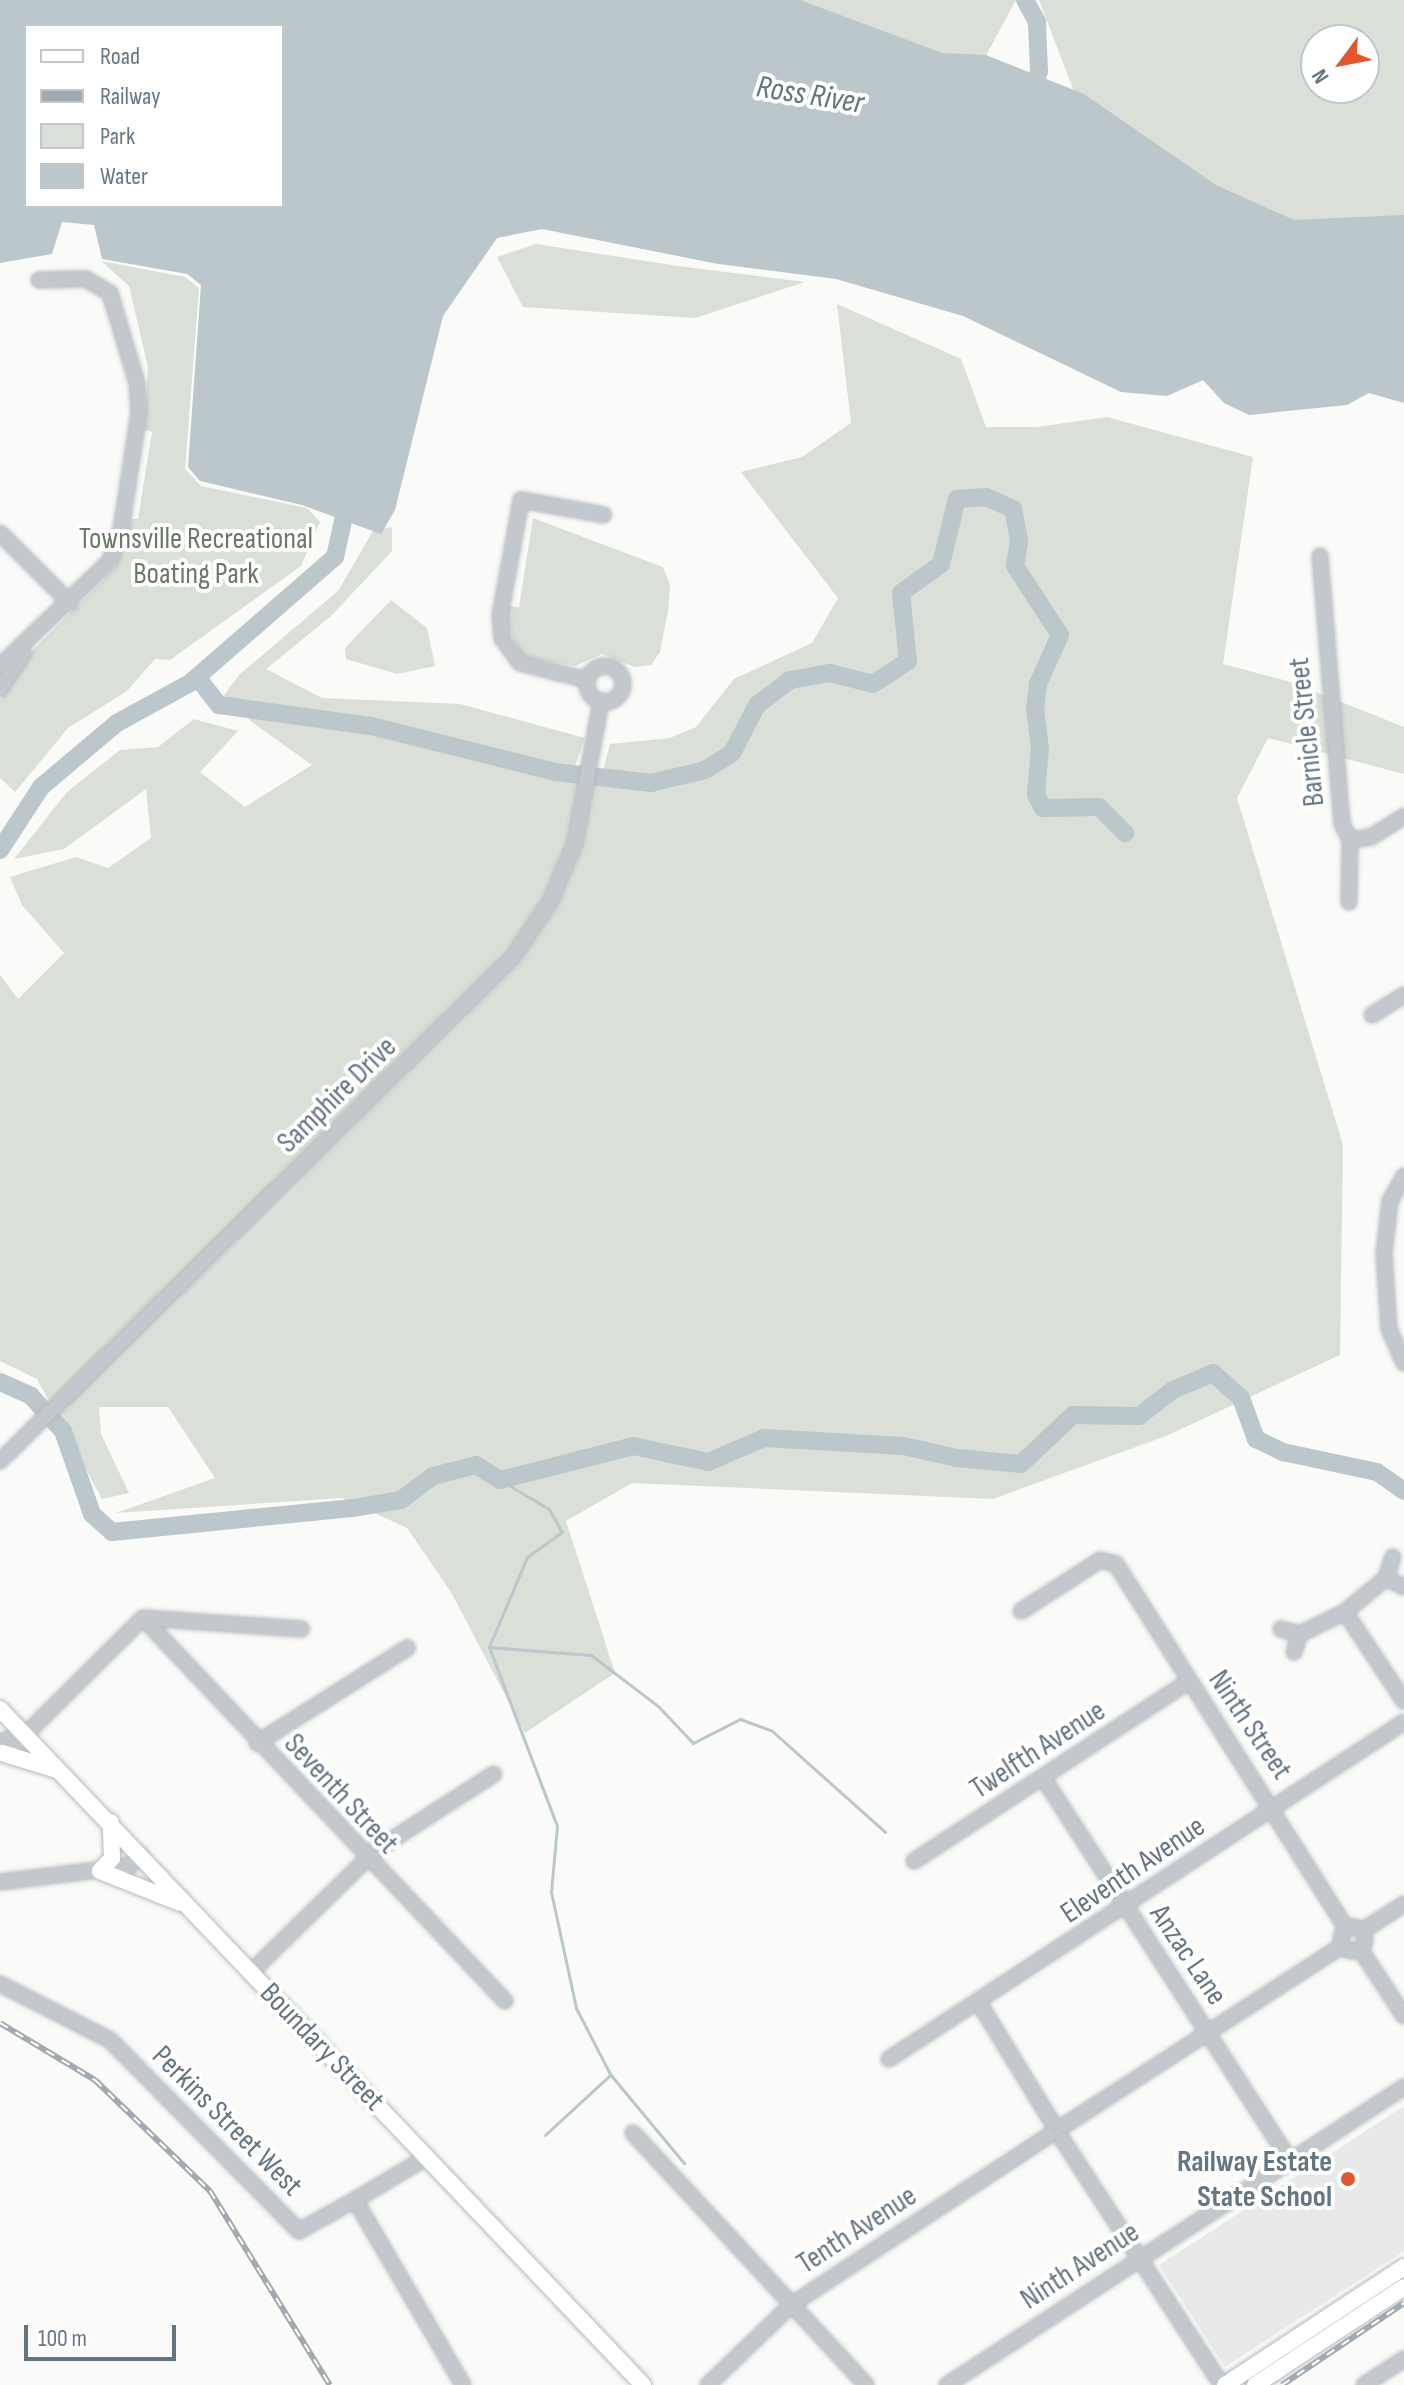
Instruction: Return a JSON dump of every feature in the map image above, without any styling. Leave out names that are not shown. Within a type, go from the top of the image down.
[{"type":"main road","name":"Boundary Street","points":[[0,1709],[111,1822],[250,1973],[643,2385]]},
{"type":"main road","points":[[1,1750],[63,1772]]},
{"type":"main road","points":[[111,1822],[112,1858],[100,1871],[189,1908]]},
{"type":"main road","points":[[1224,2385],[1404,2267]]},
{"type":"main road","points":[[1255,2385],[1404,2287]]},
{"type":"street","points":[[0,666],[39,633],[106,567],[117,546],[139,404],[110,293],[94,281],[39,280]]},
{"type":"street","points":[[587,680],[520,663],[502,638],[500,616],[521,500],[604,515]]},
{"type":"street","points":[[0,533],[70,603]]},
{"type":"street","name":"Barnicle Street","points":[[1320,556],[1342,824],[1350,840],[1349,902]]},
{"type":"street","points":[[0,689],[39,633]]},
{"type":"street","points":[[600,666],[620,674],[621,692],[601,701],[591,696],[587,680],[600,666]]},
{"type":"street","name":"Samphire Drive","points":[[0,1461],[513,957],[561,879],[585,792],[601,701]]},
{"type":"street","points":[[1350,840],[1371,837],[1404,816]]},
{"type":"street","points":[[1372,1015],[1404,995]]},
{"type":"street","points":[[1401,1178],[1386,1223],[1385,1293],[1392,1338],[1403,1361]]},
{"type":"street","points":[[1281,1629],[1300,1634],[1345,1612],[1386,1578],[1393,1557]]},
{"type":"street","name":"Ninth Street","points":[[1021,1611],[1100,1560],[1116,1564],[1189,1681],[1354,1930]]},
{"type":"street","points":[[1386,1578],[1404,1587]]},
{"type":"street","points":[[1345,1612],[1404,1701]]},
{"type":"street","points":[[1,1750],[23,1734],[143,1618],[302,1629]]},
{"type":"street","name":"Seventh Street","points":[[143,1618],[367,1860],[505,2001]]},
{"type":"street","points":[[1294,1652],[1300,1634]]},
{"type":"street","points":[[257,1743],[407,1648]]},
{"type":"street","name":"Twelfth Avenue","points":[[914,1861],[1044,1779],[1189,1681]]},
{"type":"street","name":"Eleventh Avenue","points":[[889,2059],[979,2003],[1404,1722]]},
{"type":"street","points":[[250,1973],[367,1860],[494,1774]]},
{"type":"street","name":"Anzac Lane","points":[[1044,1779],[1290,2160]]},
{"type":"street","points":[[0,1882],[130,1866],[142,1855]]},
{"type":"street","points":[[1360,1949],[1343,1945],[1354,1930],[1404,1904]]},
{"type":"street","points":[[1354,1930],[1360,1949],[1404,2016]]},
{"type":"street","name":"Tenth Avenue","points":[[708,2385],[791,2305],[1343,1945]]},
{"type":"street","name":"Perkins Street West","points":[[0,1984],[110,2040],[299,2231],[355,2200]]},
{"type":"street","points":[[979,2003],[1139,2258],[1224,2385]]},
{"type":"street","name":"Ninth Avenue","points":[[947,2385],[1404,2087]]},
{"type":"street","points":[[633,2133],[866,2385]]},
{"type":"street","points":[[427,2157],[355,2200],[463,2385]]},
{"type":"street","points":[[1365,2385],[1404,2359]]},
{"type":"shaded area","name":"Railway Estate State School","points":[[1404,2106],[1404,2251],[1225,2367],[1159,2265]]},
{"type":"green space","points":[[724,0],[1016,0],[968,89]]},
{"type":"green space","points":[[1039,0],[1404,0],[1404,228],[1370,238],[1191,201],[1085,120]]},
{"type":"green space","points":[[536,244],[805,282],[695,318],[523,307],[497,257]]},
{"type":"green space","name":"Townsville Recreational Boating Park","points":[[101,261],[185,277],[199,288],[185,469],[201,486],[307,508],[320,522],[301,566],[170,660],[155,659],[127,691],[68,728],[15,792],[0,778],[0,700],[32,651],[116,567],[131,519],[138,519],[152,432],[144,430],[148,367],[129,286]]},
{"type":"green space","points":[[837,304],[961,359],[986,427],[1037,427],[1107,417],[1253,457],[1223,664],[1291,682],[1404,727],[1404,774],[1268,738],[1237,798],[1343,1145],[1340,1355],[1166,1436],[993,1499],[632,1483],[566,1521],[615,1673],[525,1733],[451,1592],[407,1528],[342,1498],[116,1513],[215,1478],[168,1407],[99,1407],[101,1434],[129,1493],[102,1499],[37,1379],[0,1361],[0,975],[18,999],[64,953],[22,905],[10,877],[76,857],[108,868],[151,838],[146,789],[64,849],[14,859],[67,792],[120,750],[158,747],[194,719],[238,731],[200,772],[245,807],[312,765],[252,722],[224,695],[240,674],[338,591],[373,531],[392,527],[392,551],[330,617],[266,669],[322,698],[460,704],[585,738],[575,766],[603,771],[610,744],[670,738],[696,727],[734,679],[812,643],[838,598],[741,472],[802,457],[851,423]]},
{"type":"green space","points":[[533,518],[663,567],[670,585],[668,611],[660,652],[651,665],[635,667],[602,654],[575,666],[524,657],[507,627],[508,606],[519,607]]},
{"type":"green space","points":[[391,600],[427,628],[435,666],[397,674],[346,659],[345,648]]},
{"type":"water","name":"Ross River","points":[[0,0],[800,0],[942,53],[986,55],[1084,94],[1216,185],[1294,220],[1404,215],[1404,403],[1369,393],[1347,405],[1249,415],[1224,403],[1203,380],[1167,396],[1121,392],[963,316],[836,279],[718,264],[542,229],[497,238],[443,316],[395,510],[381,534],[302,505],[200,481],[188,467],[201,285],[187,274],[102,259],[94,225],[62,222],[52,254],[0,263]]},
{"type":"waterway","points":[[1025,0],[1037,22],[1039,71],[1032,97]]},
{"type":"waterway","points":[[197,677],[219,705],[371,726],[555,772],[651,783],[705,770],[732,753],[757,705],[790,680],[830,673],[873,684],[908,661],[901,593],[941,564],[957,499],[986,497],[1013,509],[1019,541],[1015,566],[1060,635],[1038,684],[1035,708],[1040,747],[1036,795],[1043,808],[1099,807],[1125,833]]},
{"type":"waterway","points":[[0,850],[41,787],[117,723],[190,683],[335,557],[348,499]]},
{"type":"waterway","points":[[0,1382],[31,1396],[63,1431],[92,1514],[112,1532],[354,1508],[401,1500],[433,1476],[476,1465],[500,1480],[633,1446],[708,1462],[764,1438],[904,1446],[957,1458],[1021,1464],[1073,1415],[1139,1416],[1173,1390],[1213,1373],[1241,1398],[1256,1439],[1283,1452],[1377,1472],[1404,1491]]},
{"type":"waterway","points":[[500,1480],[549,1509],[562,1532],[527,1557],[489,1647],[557,1826],[551,1892],[576,2008],[610,2074],[684,2163]]},
{"type":"waterway","points":[[489,1647],[591,1655],[658,1706],[693,1743],[740,1719],[771,1730],[885,1832]]},
{"type":"waterway","points":[[545,2135],[610,2075]]},
{"type":"railway","points":[[0,2023],[95,2080],[210,2191],[330,2385]]},
{"type":"railway","points":[[1282,2385],[1404,2303]]},
{"type":"place","name":"Railway Estate State School","points":[[1348,2179]]}]
